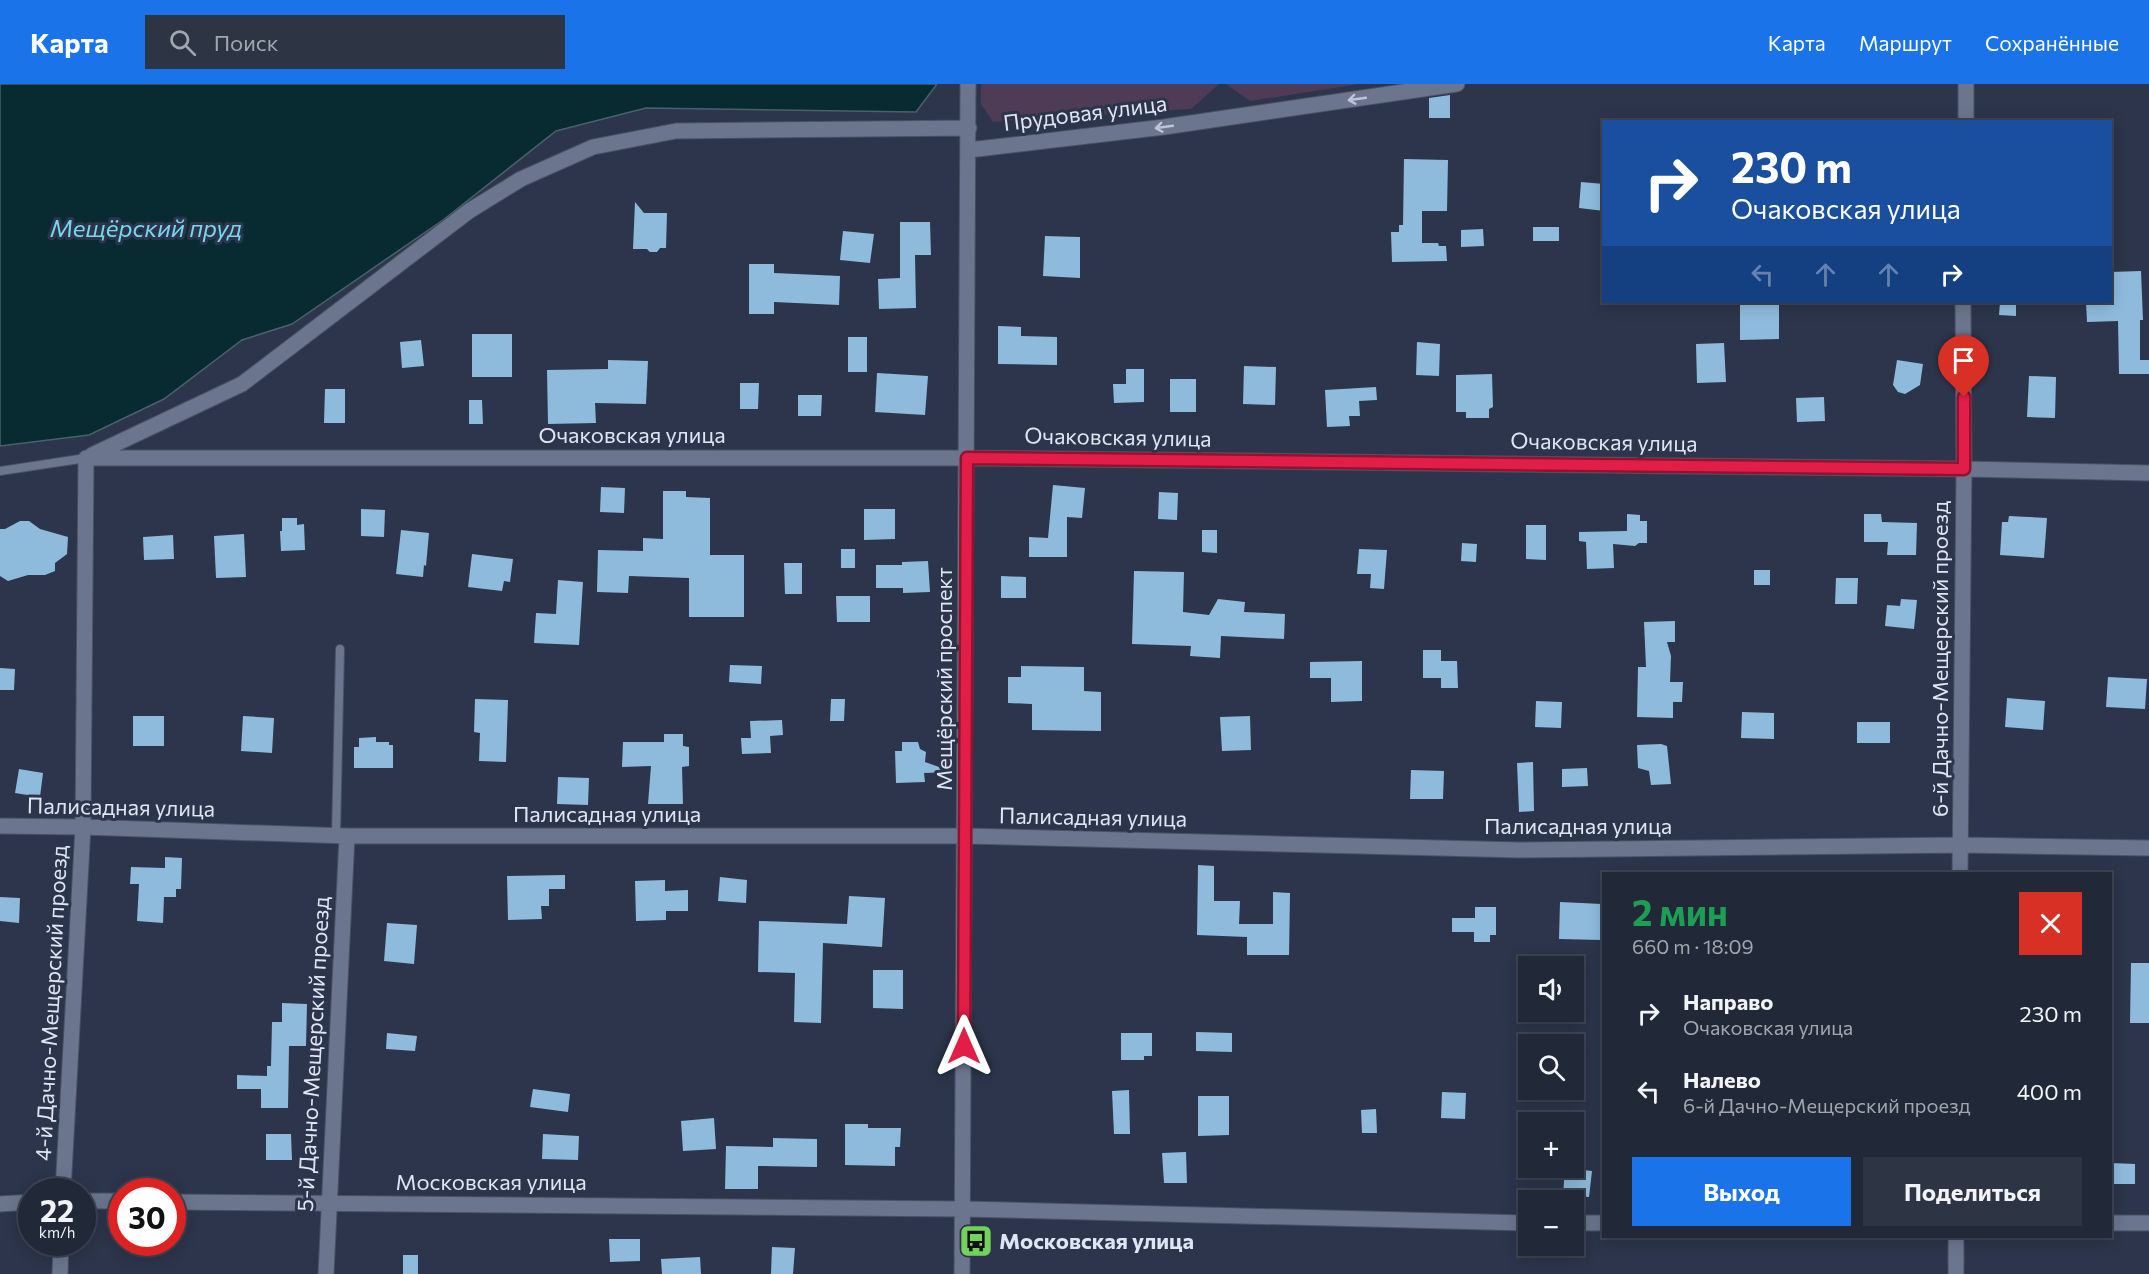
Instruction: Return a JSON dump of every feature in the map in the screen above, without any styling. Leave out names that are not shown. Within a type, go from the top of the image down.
[{"type":"street","name":"Мещёрский проспект","points":[[962,1274],[968,84]]},
{"type":"street","name":"Прудовая улица","points":[[969,150],[1164,127],[1457,84]]},
{"type":"street","points":[[1966,84],[1966,120]]},
{"type":"street","points":[[86,458],[242,384],[469,211],[521,179],[593,147],[676,132],[969,128]]},
{"type":"street","name":"6-й Дачно-Мещерский проезд","points":[[1960,872],[1964,469],[1963,303]]},
{"type":"street","name":"Очаковская улица","points":[[86,458],[967,458],[2149,473]]},
{"type":"street","name":"4-й Дачно-Мещерский проезд","points":[[64,1178],[83,827],[86,458]]},
{"type":"street","name":"Палисадная улица","points":[[0,826],[342,836],[966,836],[1519,850],[1961,845],[2149,848]]},
{"type":"street","name":"5-й Дачно-Мещерский проезд","points":[[326,1274],[342,836]]},
{"type":"street","name":"Московская улица","points":[[186,1202],[963,1209],[1518,1223]]},
{"type":"street","points":[[0,1204],[18,1203]]},
{"type":"street","points":[[1584,1223],[1602,1223]]},
{"type":"street","points":[[2112,1223],[2149,1223]]},
{"type":"street","points":[[1956,1238],[1956,1274]]},
{"type":"street","points":[[60,1274],[61,1256]]},
{"type":"lane","points":[[0,471],[86,458]]},
{"type":"lane","points":[[340,649],[342,836]]},
{"type":"shaded area","points":[[981,84],[1219,84],[1191,109],[993,122],[981,104]]},
{"type":"shaded area","points":[[1226,84],[1359,84],[1250,101]]},
{"type":"water","name":"Мещёрский пруд","points":[[0,84],[937,84],[916,112],[646,108],[556,131],[443,220],[292,324],[242,340],[164,399],[89,435],[0,446]]},
{"type":"building","points":[[1450,95],[1450,118],[1429,118],[1429,98]]},
{"type":"building","points":[[1404,159],[1448,160],[1447,211],[1422,211],[1422,243],[1438,243],[1439,246],[1446,246],[1447,261],[1392,262],[1391,232],[1399,232],[1399,225],[1403,225]]},
{"type":"building","points":[[1581,182],[1602,184],[1602,211],[1579,208]]},
{"type":"building","points":[[635,202],[644,213],[667,213],[666,248],[660,248],[657,252],[633,249]]},
{"type":"building","points":[[900,222],[930,222],[931,255],[915,255],[916,308],[879,309],[878,279],[900,278]]},
{"type":"building","points":[[1533,227],[1559,227],[1559,241],[1533,241]]},
{"type":"building","points":[[1483,229],[1484,246],[1461,247],[1461,230]]},
{"type":"building","points":[[843,231],[874,234],[870,263],[840,260]]},
{"type":"building","points":[[1045,236],[1080,237],[1080,278],[1043,276]]},
{"type":"building","points":[[749,264],[774,264],[774,273],[840,276],[839,305],[774,302],[774,314],[749,314]]},
{"type":"building","points":[[2141,271],[2143,320],[2140,320],[2140,360],[2149,360],[2149,374],[2119,374],[2118,321],[2087,322],[2086,303],[2112,303],[2112,272]]},
{"type":"building","points":[[1740,303],[1779,303],[1779,339],[1740,340]]},
{"type":"building","points":[[2000,303],[2016,303],[2016,316],[1999,315]]},
{"type":"building","points":[[998,326],[1021,327],[1021,336],[1057,337],[1057,365],[998,364]]},
{"type":"building","points":[[472,334],[512,334],[512,377],[472,377]]},
{"type":"building","points":[[848,337],[867,337],[867,372],[848,372]]},
{"type":"building","points":[[421,340],[424,366],[402,368],[400,342]]},
{"type":"building","points":[[1417,342],[1440,344],[1439,376],[1416,375]]},
{"type":"building","points":[[1724,343],[1726,382],[1697,383],[1696,344]]},
{"type":"building","points":[[608,360],[648,361],[646,404],[595,403],[596,423],[548,424],[547,370],[608,369]]},
{"type":"building","points":[[1897,360],[1923,364],[1920,385],[1905,394],[1898,392],[1893,385]]},
{"type":"building","points":[[1244,366],[1276,367],[1275,405],[1243,404]]},
{"type":"building","points":[[1126,369],[1144,369],[1144,402],[1114,403],[1113,384],[1126,384]]},
{"type":"building","points":[[877,373],[928,376],[925,415],[875,412]]},
{"type":"building","points":[[1492,374],[1493,407],[1489,409],[1489,418],[1466,418],[1466,412],[1456,412],[1456,375]]},
{"type":"building","points":[[2029,376],[2056,377],[2055,418],[2027,417]]},
{"type":"building","points":[[1170,379],[1196,379],[1196,412],[1170,412]]},
{"type":"building","points":[[740,383],[759,383],[758,409],[740,409]]},
{"type":"building","points":[[1376,387],[1377,400],[1359,401],[1360,416],[1349,416],[1350,426],[1327,427],[1325,390]]},
{"type":"building","points":[[325,389],[345,389],[345,423],[324,423]]},
{"type":"building","points":[[798,395],[822,395],[821,416],[798,416]]},
{"type":"building","points":[[1824,397],[1825,421],[1797,422],[1796,398]]},
{"type":"building","points":[[469,400],[482,400],[483,424],[469,424]]},
{"type":"building","points":[[1053,485],[1085,488],[1082,518],[1067,517],[1067,557],[1029,557],[1029,537],[1048,538]]},
{"type":"building","points":[[601,487],[625,488],[624,513],[600,512]]},
{"type":"building","points":[[663,491],[686,491],[686,497],[710,498],[710,555],[744,555],[744,617],[689,617],[689,578],[629,576],[628,593],[597,592],[598,550],[643,551],[643,538],[663,539]]},
{"type":"building","points":[[1159,492],[1178,493],[1177,520],[1158,519]]},
{"type":"building","points":[[361,509],[385,510],[384,537],[361,536]]},
{"type":"building","points":[[864,509],[895,509],[895,539],[864,540]]},
{"type":"building","points":[[1627,514],[1640,515],[1640,521],[1647,521],[1647,543],[1639,543],[1635,546],[1613,544],[1614,568],[1587,569],[1586,542],[1579,541],[1579,532],[1627,531]]},
{"type":"building","points":[[1864,514],[1881,514],[1882,522],[1917,523],[1916,555],[1887,555],[1888,542],[1864,542]]},
{"type":"building","points":[[2009,516],[2047,518],[2044,558],[2000,555],[2002,522],[2008,522]]},
{"type":"building","points":[[282,518],[297,518],[297,525],[304,524],[305,550],[281,551]]},
{"type":"building","points":[[20,521],[29,521],[40,529],[68,537],[67,554],[55,563],[55,571],[45,575],[28,575],[8,581],[0,576],[0,529],[5,529]]},
{"type":"building","points":[[1526,525],[1546,525],[1546,560],[1526,559]]},
{"type":"building","points":[[401,530],[429,533],[423,577],[396,574]]},
{"type":"building","points":[[1202,530],[1217,530],[1217,553],[1202,552]]},
{"type":"building","points":[[244,534],[246,577],[216,578],[214,536]]},
{"type":"building","points":[[173,535],[174,559],[144,560],[143,537]]},
{"type":"building","points":[[1462,543],[1477,544],[1476,562],[1461,561]]},
{"type":"building","points":[[841,549],[855,549],[855,568],[841,568]]},
{"type":"building","points":[[1359,549],[1387,550],[1384,589],[1370,588],[1371,574],[1357,574]]},
{"type":"building","points":[[472,554],[513,559],[510,582],[504,581],[502,591],[468,587]]},
{"type":"building","points":[[928,561],[930,592],[903,593],[903,588],[876,588],[876,565],[902,565],[902,562]]},
{"type":"building","points":[[784,563],[802,563],[802,594],[785,594]]},
{"type":"building","points":[[1754,570],[1770,570],[1770,585],[1754,585]]},
{"type":"building","points":[[1134,571],[1184,572],[1183,612],[1209,615],[1218,599],[1245,602],[1244,612],[1285,614],[1284,639],[1221,636],[1220,658],[1190,656],[1191,646],[1132,644]]},
{"type":"building","points":[[1001,576],[1026,577],[1026,598],[1001,598]]},
{"type":"building","points":[[1836,578],[1858,578],[1857,604],[1835,604]]},
{"type":"building","points":[[558,580],[583,582],[579,645],[534,643],[536,613],[556,614]]},
{"type":"building","points":[[836,596],[870,596],[870,622],[837,622]]},
{"type":"building","points":[[1901,599],[1917,600],[1914,629],[1885,626],[1887,605],[1900,606]]},
{"type":"building","points":[[1675,621],[1675,642],[1667,642],[1671,656],[1670,682],[1683,682],[1682,702],[1673,702],[1673,718],[1637,717],[1638,667],[1646,667],[1644,622]]},
{"type":"building","points":[[1423,650],[1441,650],[1441,661],[1457,661],[1458,688],[1441,688],[1441,678],[1423,678]]},
{"type":"building","points":[[1362,661],[1362,701],[1331,702],[1331,678],[1310,678],[1310,662]]},
{"type":"building","points":[[730,665],[762,666],[761,684],[729,682]]},
{"type":"building","points":[[1021,666],[1084,667],[1084,691],[1101,692],[1101,731],[1032,730],[1032,704],[1008,703],[1008,677],[1021,677]]},
{"type":"building","points":[[0,668],[15,669],[14,690],[0,690]]},
{"type":"building","points":[[2108,677],[2147,679],[2145,709],[2106,707]]},
{"type":"building","points":[[2007,698],[2045,701],[2043,730],[2005,727]]},
{"type":"building","points":[[475,699],[508,700],[506,762],[479,761],[480,733],[474,732]]},
{"type":"building","points":[[831,699],[845,699],[844,721],[830,721]]},
{"type":"building","points":[[1536,701],[1562,702],[1561,728],[1535,727]]},
{"type":"building","points":[[1742,712],[1774,713],[1774,739],[1741,738]]},
{"type":"building","points":[[133,716],[164,716],[164,746],[133,746]]},
{"type":"building","points":[[243,716],[274,718],[272,753],[241,751]]},
{"type":"building","points":[[1250,716],[1251,750],[1222,751],[1220,717]]},
{"type":"building","points":[[782,720],[783,735],[770,736],[771,753],[742,754],[741,738],[751,738],[750,721]]},
{"type":"building","points":[[1857,722],[1890,722],[1890,743],[1857,743]]},
{"type":"building","points":[[664,734],[683,734],[683,746],[689,747],[689,766],[682,767],[683,804],[648,804],[651,766],[622,767],[623,742],[664,742]]},
{"type":"building","points":[[376,737],[376,742],[389,742],[389,745],[393,745],[393,768],[354,768],[354,747],[359,747],[359,738]]},
{"type":"building","points":[[902,742],[918,742],[920,749],[926,752],[925,762],[953,772],[924,773],[925,782],[896,783],[895,751],[902,751]]},
{"type":"building","points":[[1637,745],[1667,746],[1671,784],[1651,785],[1649,771],[1638,768]]},
{"type":"building","points":[[1533,762],[1534,811],[1519,812],[1517,763]]},
{"type":"building","points":[[1587,768],[1588,786],[1562,787],[1562,769]]},
{"type":"building","points":[[19,769],[43,773],[40,797],[15,793]]},
{"type":"building","points":[[1411,770],[1444,771],[1443,799],[1410,799]]},
{"type":"building","points":[[558,777],[589,778],[588,805],[557,804]]},
{"type":"building","points":[[165,857],[182,858],[181,889],[176,889],[176,897],[164,897],[163,923],[137,921],[139,884],[130,884],[131,867],[165,868]]},
{"type":"building","points":[[1198,865],[1214,866],[1214,901],[1240,901],[1239,924],[1273,924],[1273,892],[1290,893],[1289,955],[1247,955],[1247,937],[1197,935]]},
{"type":"building","points":[[565,875],[565,889],[549,889],[549,906],[541,906],[542,919],[508,920],[507,876]]},
{"type":"building","points":[[720,877],[747,880],[746,903],[718,901]]},
{"type":"building","points":[[665,880],[665,891],[688,890],[688,911],[666,911],[666,920],[636,921],[635,881]]},
{"type":"building","points":[[849,896],[885,898],[882,947],[823,943],[821,1023],[794,1022],[795,973],[758,972],[759,921],[847,924]]},
{"type":"building","points":[[0,897],[20,898],[19,923],[0,921]]},
{"type":"building","points":[[1560,902],[1602,904],[1601,940],[1559,939]]},
{"type":"building","points":[[1475,907],[1496,907],[1496,935],[1490,935],[1490,942],[1474,942],[1474,932],[1452,932],[1452,918],[1475,918]]},
{"type":"building","points":[[387,923],[417,925],[414,964],[384,961]]},
{"type":"building","points":[[2131,963],[2149,963],[2149,1023],[2130,1023]]},
{"type":"building","points":[[873,970],[903,970],[903,1009],[873,1008]]},
{"type":"building","points":[[282,1003],[307,1004],[306,1046],[289,1046],[288,1108],[261,1108],[261,1089],[237,1089],[237,1075],[267,1076],[267,1066],[271,1066],[272,1022],[282,1022]]},
{"type":"building","points":[[1196,1032],[1232,1033],[1232,1052],[1196,1051]]},
{"type":"building","points":[[387,1033],[417,1036],[415,1051],[386,1049]]},
{"type":"building","points":[[1121,1033],[1152,1033],[1152,1056],[1144,1056],[1144,1060],[1121,1060]]},
{"type":"building","points":[[533,1089],[570,1094],[568,1112],[530,1107]]},
{"type":"building","points":[[1129,1090],[1130,1134],[1114,1134],[1112,1091]]},
{"type":"building","points":[[1442,1092],[1466,1093],[1465,1119],[1441,1118]]},
{"type":"building","points":[[1198,1096],[1229,1096],[1229,1135],[1198,1136]]},
{"type":"building","points":[[1376,1109],[1377,1133],[1362,1133],[1361,1110]]},
{"type":"building","points":[[714,1118],[716,1149],[683,1151],[681,1121]]},
{"type":"building","points":[[845,1124],[868,1124],[868,1128],[901,1128],[900,1147],[895,1147],[895,1166],[845,1165]]},
{"type":"building","points":[[266,1134],[291,1134],[292,1160],[266,1160]]},
{"type":"building","points":[[543,1134],[579,1136],[578,1160],[542,1159]]},
{"type":"building","points":[[773,1138],[817,1139],[817,1167],[758,1166],[758,1189],[725,1189],[726,1146],[773,1147]]},
{"type":"building","points":[[1186,1152],[1187,1183],[1164,1183],[1162,1153]]},
{"type":"building","points":[[2112,1163],[2135,1164],[2135,1184],[2112,1184]]},
{"type":"building","points":[[1584,1170],[1592,1171],[1589,1197],[1584,1197],[1584,1190],[1563,1190],[1564,1178],[1584,1178]]},
{"type":"building","points":[[609,1239],[640,1239],[640,1261],[610,1262]]},
{"type":"building","points":[[772,1247],[795,1248],[793,1274],[771,1274]]},
{"type":"building","points":[[403,1255],[418,1255],[418,1274],[403,1274]]},
{"type":"building","points":[[700,1257],[701,1274],[662,1274],[661,1259]]},
{"type":"place","name":"Московская улица","points":[[976,1241]]},
{"type":"route","points":[[964,1046],[967,458],[1964,469],[1964,397]]}]
